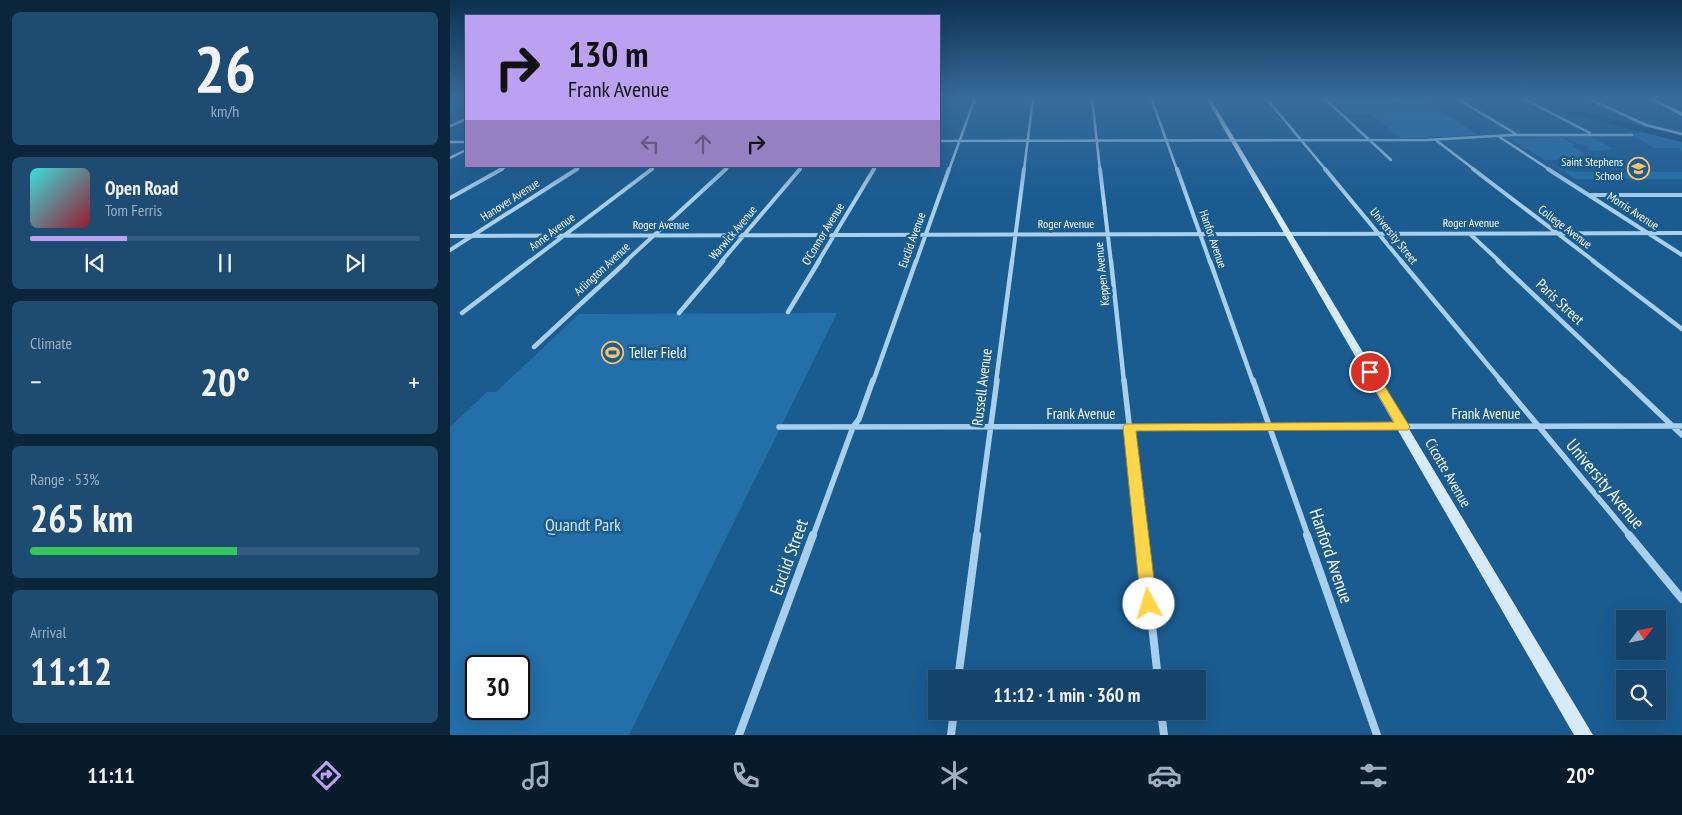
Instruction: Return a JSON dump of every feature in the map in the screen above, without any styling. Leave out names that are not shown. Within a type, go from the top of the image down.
[{"type":"street","name":"Euclid Avenue","points":[[869,389],[962,132]]},
{"type":"street","name":"Russell Avenue","points":[[959,670],[992,427],[1027,132]]},
{"type":"street","name":"Keppen Avenue","points":[[1095,132],[1157,670]]},
{"type":"street","name":"Hanfor Avenue","points":[[1163,132],[1255,388]]},
{"type":"street","name":"Cicotte Avenue","points":[[1228,132],[1584,735]]},
{"type":"street","name":"University Street","points":[[1295,132],[1506,388]]},
{"type":"street","points":[[1360,132],[1391,160]]},
{"type":"street","points":[[1512,132],[1516,135]]},
{"type":"street","points":[[1588,132],[1593,135]]},
{"type":"street","points":[[940,141],[1436,140],[1516,135],[1632,135]]},
{"type":"street","name":"Morris Avenue","points":[[1498,136],[1682,255]]},
{"type":"street","name":"College Avenue","points":[[1436,140],[1682,329]]},
{"type":"street","points":[[450,142],[465,142]]},
{"type":"street","points":[[450,158],[465,150]]},
{"type":"street","points":[[450,198],[505,167]]},
{"type":"street","name":"Hanover Avenue","points":[[450,250],[579,167]]},
{"type":"street","name":"Anne Avenue","points":[[462,313],[654,167]]},
{"type":"street","name":"Arlington Avenue","points":[[534,347],[728,167]]},
{"type":"street","name":"Warwick Avenue","points":[[679,313],[801,167]]},
{"type":"street","name":"O'Connor Avenue","points":[[788,312],[875,167]]},
{"type":"street","points":[[1590,195],[1682,194]]},
{"type":"street","name":"Roger Avenue","points":[[450,236],[1682,233]]},
{"type":"street","name":"Paris Street","points":[[1470,234],[1682,435]]},
{"type":"street","name":"Hanford Avenue","points":[[1255,388],[1377,735]]},
{"type":"street","name":"University Avenue","points":[[1506,388],[1682,599]]},
{"type":"street","name":"Euclid Street","points":[[739,735],[853,427],[859,419],[869,389]]},
{"type":"street","name":"Frank Avenue","points":[[779,427],[1682,426]]},
{"type":"street","points":[[951,735],[953,720]]},
{"type":"street","points":[[1162,720],[1164,735]]},
{"type":"green space","points":[[1393,132],[1474,132],[1478,135],[1400,138]]},
{"type":"green space","points":[[1629,133],[1656,133],[1682,141],[1682,151],[1678,148],[1654,148]]},
{"type":"green space","points":[[1562,137],[1574,144],[1573,147],[1583,152],[1583,155],[1590,159],[1545,160],[1509,138]]},
{"type":"green space","points":[[1564,137],[1591,137],[1613,149],[1589,150],[1588,147]]},
{"type":"green space","points":[[1550,163],[1564,170],[1579,172],[1682,172],[1682,179],[1575,179]]},
{"type":"green space","name":"Quandt Park","points":[[837,313],[629,735],[450,735],[450,427],[487,392],[496,392],[579,314]]},
{"type":"waterway","points":[[1655,132],[1682,139]]},
{"type":"place","name":"Saint Stephens School","points":[[1639,169]]},
{"type":"place","name":"Teller Field","points":[[613,353]]},
{"type":"route","points":[[1149,604],[1129,427],[1403,427],[1370,372]]}]
